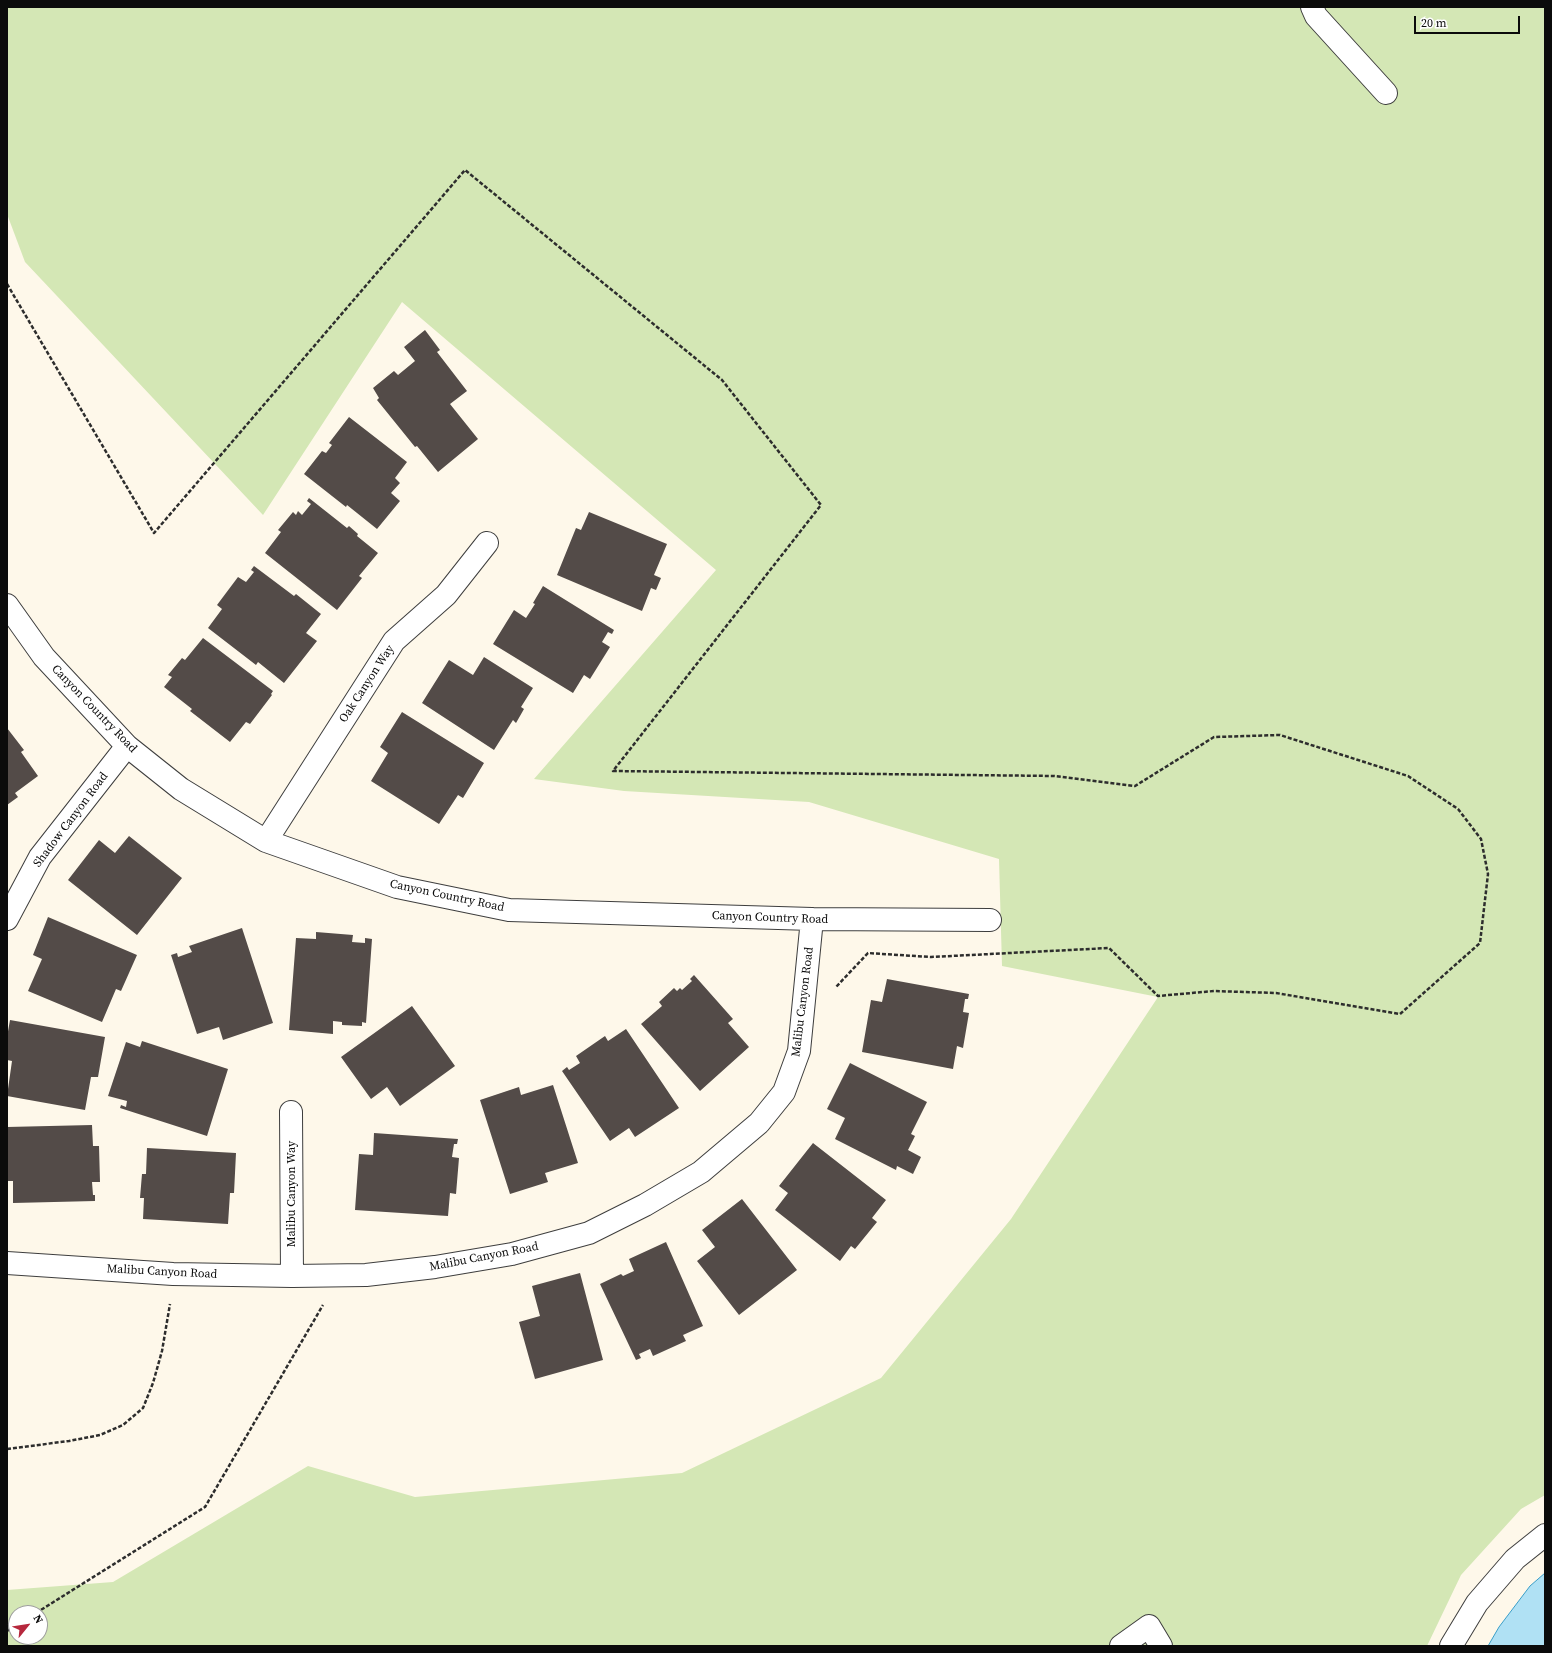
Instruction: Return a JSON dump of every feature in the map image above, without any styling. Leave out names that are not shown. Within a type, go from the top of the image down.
[{"type":"street","points":[[1317,10],[1386,93]]},
{"type":"street","name":"Oak Canyon Way","points":[[266,841],[394,641],[446,595],[487,543]]},
{"type":"street","name":"Canyon Country Road","points":[[7,604],[44,657],[127,746],[181,789],[266,841],[396,887],[509,910],[812,919],[990,920]]},
{"type":"street","name":"Shadow Canyon Road","points":[[7,919],[40,857],[127,746]]},
{"type":"street","name":"Malibu Canyon Road","points":[[7,1263],[173,1274],[292,1276],[366,1275],[435,1267],[512,1254],[589,1233],[645,1205],[701,1172],[759,1123],[784,1092],[799,1052],[812,919]]},
{"type":"street","name":"Malibu Canyon Way","points":[[291,1112],[292,1276]]},
{"type":"street","points":[[1451,1646],[1477,1603],[1515,1559],[1545,1535]]},
{"type":"street","points":[[1121,1646],[1149,1626],[1161,1646]]},
{"type":"path","points":[[7,284],[154,533],[465,170],[722,380],[821,505],[612,771],[1054,776],[1135,786],[1214,737],[1280,735],[1408,776],[1458,809],[1482,839],[1488,874],[1480,942],[1400,1014],[1276,993],[1214,991],[1158,996],[1109,948],[931,957],[868,953],[833,990]]},
{"type":"path","points":[[7,1449],[69,1441],[100,1434],[123,1425],[143,1408],[154,1383],[162,1351],[169,1313],[173,1274]]},
{"type":"path","points":[[48,1605],[205,1507],[325,1301]]},
{"type":"green space","points":[[7,7],[1545,7],[1545,1495],[1521,1509],[1461,1575],[1427,1646],[7,1646],[7,1590],[113,1582],[308,1466],[415,1497],[682,1473],[881,1378],[1011,1219],[1158,997],[1002,966],[999,859],[809,802],[624,791],[534,779],[716,570],[402,302],[263,515],[25,262],[7,214]]},
{"type":"water","points":[[1545,1573],[1545,1646],[1488,1646],[1499,1627],[1530,1586]]},
{"type":"building","points":[[425,330],[440,350],[437,352],[467,391],[450,404],[478,439],[438,472],[417,446],[415,447],[377,400],[379,398],[373,388],[394,371],[398,375],[415,361],[404,347]]},
{"type":"building","points":[[349,417],[407,462],[395,478],[400,483],[391,493],[400,501],[377,529],[304,474],[322,451],[326,453],[332,445],[329,443]]},
{"type":"building","points":[[309,498],[347,528],[349,526],[358,534],[357,536],[378,553],[359,576],[362,578],[337,610],[265,553],[281,532],[278,530],[293,512],[296,515],[298,511],[302,515],[311,504],[307,501]]},
{"type":"building","points":[[589,512],[667,544],[654,575],[661,578],[656,590],[651,588],[642,611],[557,575],[576,528],[581,530]]},
{"type":"building","points":[[254,566],[294,596],[296,594],[321,614],[306,633],[317,641],[284,683],[258,662],[256,665],[208,628],[222,609],[217,605],[238,577],[246,582],[254,572],[251,570]]},
{"type":"building","points":[[543,586],[614,630],[612,634],[608,632],[602,642],[610,647],[590,679],[584,675],[573,693],[493,644],[514,610],[526,618],[535,604],[533,603]]},
{"type":"building","points":[[203,638],[273,691],[271,694],[272,695],[250,724],[246,722],[230,742],[190,711],[192,709],[164,687],[172,677],[168,675],[182,658],[185,660]]},
{"type":"building","points":[[484,657],[533,688],[521,707],[524,709],[516,723],[513,720],[494,750],[422,703],[449,660],[473,675]]},
{"type":"building","points":[[402,712],[484,763],[463,798],[458,795],[439,824],[371,781],[388,753],[380,747]]},
{"type":"building","points":[[7,728],[24,750],[21,752],[38,776],[15,793],[18,797],[7,805]]},
{"type":"building","points":[[129,836],[182,878],[137,935],[68,880],[99,840],[115,853]]},
{"type":"building","points":[[48,917],[137,955],[121,991],[116,989],[102,1022],[28,991],[42,959],[33,955]]},
{"type":"building","points":[[242,928],[273,1023],[223,1040],[219,1027],[197,1034],[171,955],[177,953],[178,957],[192,952],[189,946]]},
{"type":"building","points":[[316,932],[353,935],[352,942],[365,943],[365,938],[372,939],[366,1023],[362,1022],[362,1026],[342,1025],[342,1022],[333,1021],[333,1034],[289,1030],[296,938],[316,939]]},
{"type":"building","points":[[694,975],[733,1019],[728,1023],[749,1047],[700,1091],[641,1024],[662,1006],[659,1002],[674,988],[677,991],[680,988],[682,990],[692,981],[690,979]]},
{"type":"building","points":[[887,979],[969,994],[968,999],[965,999],[963,1012],[969,1013],[963,1048],[957,1046],[953,1069],[862,1052],[871,1000],[882,1002]]},
{"type":"building","points":[[412,1006],[455,1066],[400,1106],[387,1087],[371,1099],[341,1057]]},
{"type":"building","points":[[10,1020],[105,1037],[98,1077],[91,1077],[85,1110],[7,1096],[12,1061],[7,1060],[7,1037]]},
{"type":"building","points":[[626,1029],[679,1108],[635,1137],[629,1128],[610,1141],[562,1071],[567,1067],[569,1070],[580,1063],[576,1056],[605,1036],[608,1041]]},
{"type":"building","points":[[142,1041],[228,1069],[207,1136],[120,1108],[121,1105],[126,1107],[127,1101],[108,1096],[126,1042],[140,1047]]},
{"type":"building","points":[[850,1063],[927,1102],[911,1134],[915,1136],[908,1150],[921,1157],[913,1174],[897,1166],[896,1170],[835,1139],[845,1118],[827,1109]]},
{"type":"building","points":[[553,1085],[578,1163],[545,1173],[548,1182],[510,1194],[480,1100],[519,1087],[521,1095]]},
{"type":"building","points":[[92,1125],[93,1146],[99,1146],[100,1182],[92,1182],[95,1201],[13,1203],[13,1181],[7,1181],[7,1127]]},
{"type":"building","points":[[374,1133],[458,1139],[457,1144],[454,1144],[452,1157],[459,1158],[456,1194],[450,1193],[448,1216],[355,1210],[359,1154],[373,1155]]},
{"type":"building","points":[[813,1143],[886,1200],[872,1218],[877,1222],[855,1249],[851,1246],[840,1261],[775,1210],[788,1193],[779,1186]]},
{"type":"building","points":[[147,1148],[236,1153],[234,1193],[230,1193],[228,1224],[143,1219],[144,1198],[140,1198],[142,1174],[146,1174]]},
{"type":"building","points":[[742,1199],[797,1270],[739,1315],[697,1261],[715,1247],[702,1230]]},
{"type":"building","points":[[666,1242],[703,1326],[683,1335],[686,1341],[653,1356],[650,1349],[639,1354],[641,1358],[636,1360],[600,1284],[621,1274],[623,1276],[634,1271],[629,1259]]},
{"type":"building","points":[[580,1273],[603,1360],[535,1379],[519,1322],[540,1316],[532,1286]]}]
